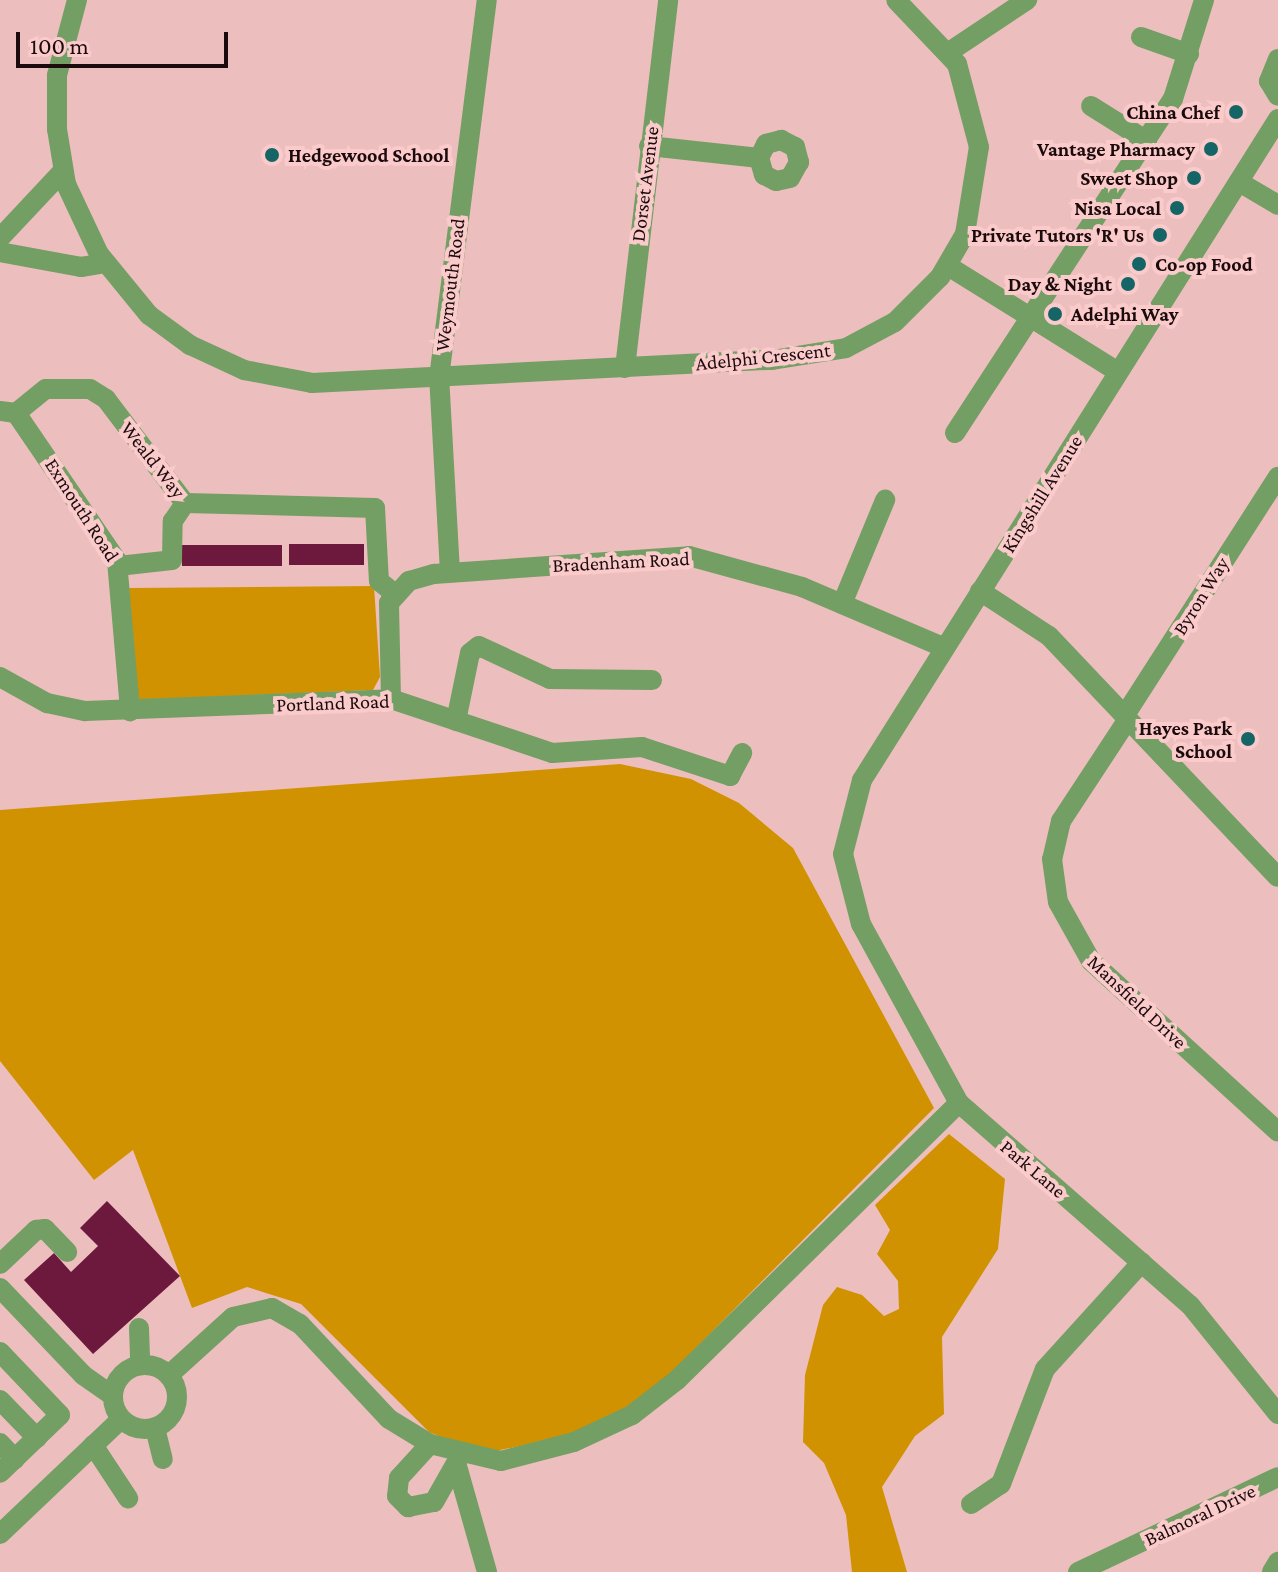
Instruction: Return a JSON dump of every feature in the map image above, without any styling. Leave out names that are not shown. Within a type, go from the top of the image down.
[{"type":"street","points":[[0,238],[62,172],[57,75],[77,0]]},
{"type":"street","name":"Weymouth Road","points":[[450,572],[439,378],[463,128],[487,0]]},
{"type":"street","name":"Dorset Avenue","points":[[625,368],[668,0]]},
{"type":"street","name":"Adelphi Crescent","points":[[62,172],[105,263],[160,324],[235,367],[312,383],[772,360],[846,348],[895,322],[948,266],[971,218],[979,147],[970,93],[949,52],[896,0]]},
{"type":"street","points":[[949,52],[1027,0]]},
{"type":"street","points":[[955,433],[1034,318],[1184,80],[1191,23],[1204,0]]},
{"type":"street","points":[[1141,37],[1189,54]]},
{"type":"street","points":[[1278,59],[1269,81],[1278,96]]},
{"type":"street","points":[[1091,106],[1150,135]]},
{"type":"street","name":"Kingshill Avenue","points":[[846,882],[843,839],[854,797],[1278,119]]},
{"type":"street","points":[[649,146],[759,158]]},
{"type":"street","points":[[1239,182],[1278,205]]},
{"type":"street","points":[[0,252],[81,267],[105,263]]},
{"type":"street","points":[[948,266],[1118,372]]},
{"type":"street","name":"Weald Way","points":[[8,412],[46,389],[99,394],[185,503],[375,508],[379,581],[394,593]]},
{"type":"street","name":"Exmouth Road","points":[[8,412],[118,566],[130,711]]},
{"type":"street","name":"Byron Way","points":[[1126,717],[1278,477]]},
{"type":"street","points":[[842,604],[885,500]]},
{"type":"street","points":[[118,566],[172,560],[173,521],[185,503]]},
{"type":"street","name":"Bradenham Road","points":[[394,593],[416,577],[450,572],[689,556],[842,604],[945,648]]},
{"type":"street","points":[[980,591],[1041,629],[1278,877]]},
{"type":"street","points":[[391,699],[386,615],[394,593]]},
{"type":"street","points":[[456,721],[471,675],[470,653],[483,646],[550,679],[652,680]]},
{"type":"street","name":"Portland Road","points":[[0,677],[61,708],[130,711],[391,699],[541,751],[642,747],[730,776],[742,753]]},
{"type":"street","name":"Mansfield Drive","points":[[1126,717],[1061,821],[1052,859],[1058,902],[1091,961],[1278,1132]]},
{"type":"street","name":"Park Lane","points":[[846,882],[959,1103],[1209,1324],[1278,1414]]},
{"type":"street","points":[[169,1375],[233,1317],[272,1308],[300,1324],[389,1419],[430,1444],[459,1460],[492,1461],[526,1456],[646,1406],[959,1103]]},
{"type":"street","points":[[0,1264],[36,1230],[45,1229],[67,1252]]},
{"type":"street","points":[[971,1504],[1001,1484],[1045,1369],[1142,1262]]},
{"type":"street","points":[[0,1288],[83,1375],[112,1395],[121,1419]]},
{"type":"street","points":[[139,1328],[140,1365]]},
{"type":"street","points":[[0,1352],[60,1415],[0,1473]]},
{"type":"street","points":[[112,1395],[124,1372],[140,1365],[169,1375]]},
{"type":"street","points":[[155,1428],[176,1405],[169,1375]]},
{"type":"street","points":[[0,1400],[37,1438]]},
{"type":"street","points":[[121,1419],[155,1428]]},
{"type":"street","points":[[0,1534],[121,1419]]},
{"type":"street","points":[[155,1428],[163,1459]]},
{"type":"street","points":[[0,1443],[15,1459]]},
{"type":"street","points":[[430,1444],[399,1478],[402,1504],[434,1502],[459,1460]]},
{"type":"street","points":[[93,1445],[128,1498]]},
{"type":"street","points":[[459,1460],[487,1572]]},
{"type":"street","name":"Balmoral Drive","points":[[1078,1572],[1278,1477]]},
{"type":"street","points":[[1272,1572],[1278,1562]]},
{"type":"shaded area","points":[[374,586],[380,677],[373,690],[140,700],[136,694],[129,588]]},
{"type":"shaded area","points":[[620,764],[691,779],[739,803],[793,848],[934,1108],[660,1384],[615,1417],[565,1437],[480,1454],[429,1432],[301,1304],[247,1287],[192,1308],[133,1150],[94,1180],[0,1061],[0,810]]},
{"type":"shaded area","points":[[949,1134],[1005,1179],[998,1249],[942,1337],[944,1414],[915,1436],[882,1487],[907,1572],[852,1572],[846,1515],[824,1463],[803,1442],[805,1375],[823,1305],[837,1287],[862,1295],[884,1316],[899,1309],[898,1281],[877,1254],[890,1230],[875,1205]]},
{"type":"building","points":[[289,544],[364,544],[364,565],[289,565]]},
{"type":"building","points":[[182,545],[282,545],[282,566],[182,566]]},
{"type":"building","points":[[107,1201],[180,1276],[93,1354],[24,1280],[54,1253],[71,1272],[98,1246],[80,1228]]},
{"type":"place","name":"China Chef","points":[[1236,112]]},
{"type":"place","name":"Vantage Pharmacy","points":[[1211,149]]},
{"type":"place","name":"Hedgewood School","points":[[272,155]]},
{"type":"place","name":"Sweet Shop","points":[[1194,178]]},
{"type":"place","name":"Nisa Local","points":[[1177,208]]},
{"type":"place","name":"Private Tutors 'R' Us","points":[[1160,235]]},
{"type":"place","name":"Co-op Food","points":[[1139,264]]},
{"type":"place","name":"Day & Night","points":[[1128,284]]},
{"type":"place","name":"Adelphi Way","points":[[1055,314]]},
{"type":"place","name":"Hayes Park School","points":[[1248,739]]}]
